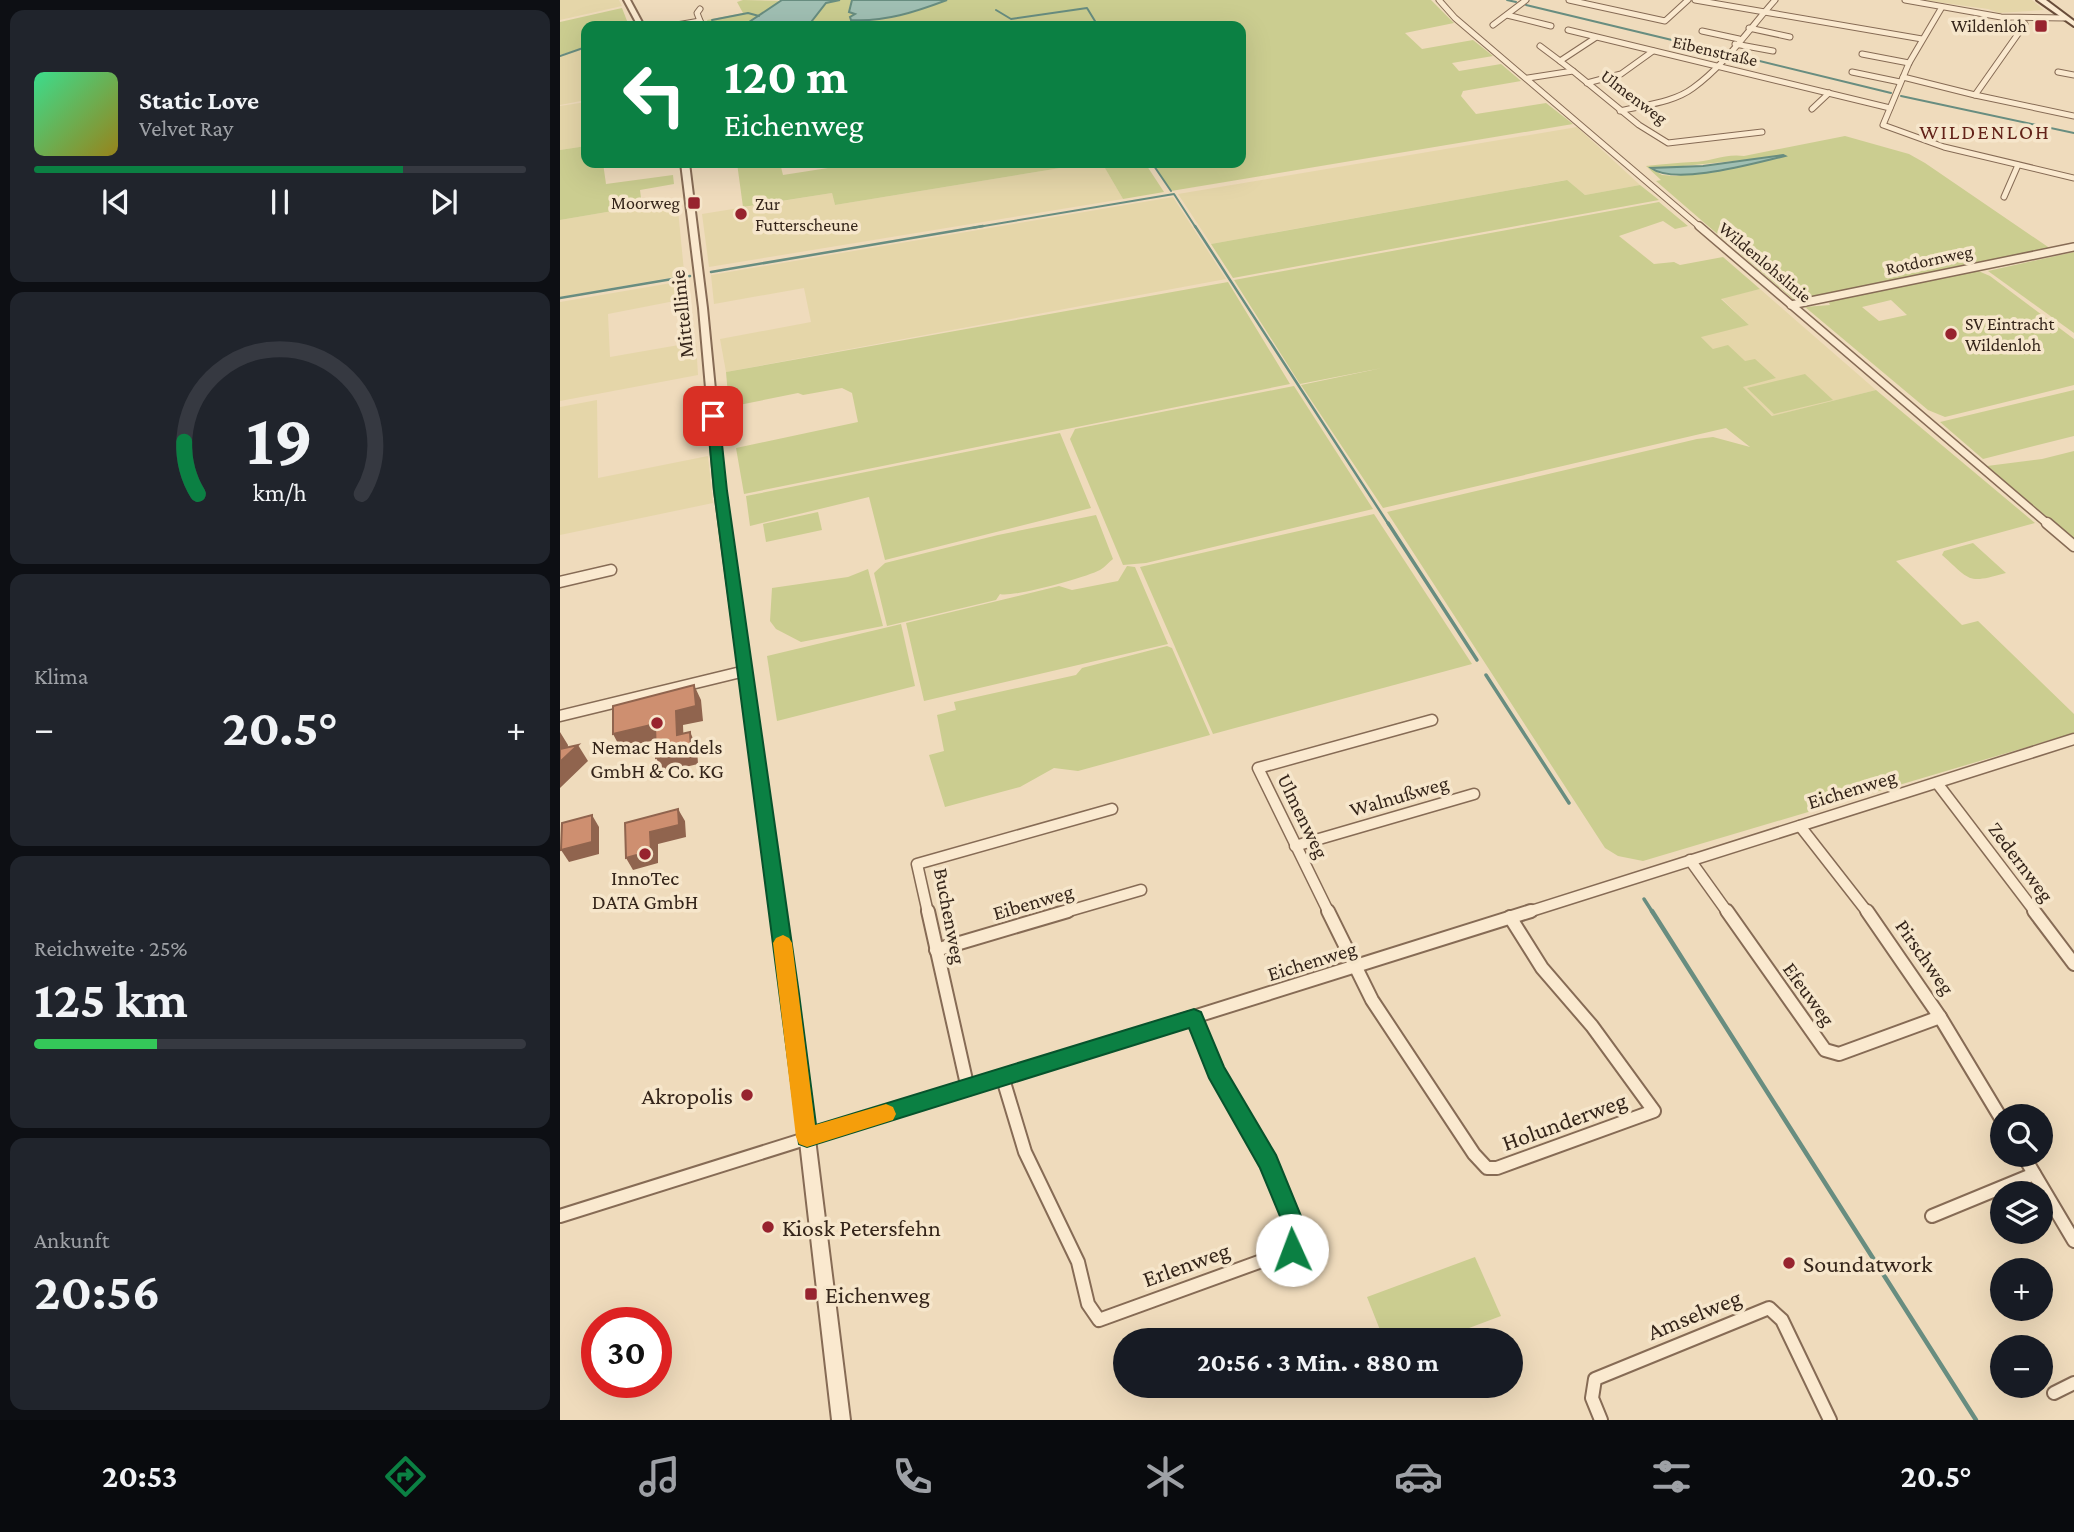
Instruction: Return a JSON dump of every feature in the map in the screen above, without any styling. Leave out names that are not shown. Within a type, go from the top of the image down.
[{"type":"main road","points":[[2041,0],[2074,24]]},
{"type":"street","points":[[627,0],[638,21]]},
{"type":"street","name":"Wildenlohslinie","points":[[1438,0],[1455,18],[2074,546]]},
{"type":"street","points":[[1493,25],[1526,0]]},
{"type":"street","points":[[1569,0],[1665,21],[1670,20],[1688,0]]},
{"type":"street","points":[[1598,6],[1605,0]]},
{"type":"street","points":[[1695,0],[1807,21],[1845,24],[1922,38]]},
{"type":"street","points":[[1620,111],[1685,93],[1718,65],[1775,0]]},
{"type":"street","points":[[1905,0],[2020,18],[2063,16]]},
{"type":"street","points":[[1942,7],[1909,63],[1883,125],[1944,148],[2074,178]]},
{"type":"street","points":[[700,9],[697,13],[700,21]]},
{"type":"street","points":[[1507,15],[1551,26]]},
{"type":"street","points":[[1975,95],[2025,24],[2020,18]]},
{"type":"street","points":[[1749,28],[1790,37]]},
{"type":"street","name":"Eibenstraße","points":[[1568,30],[1890,108]]},
{"type":"street","points":[[1702,31],[1773,51]]},
{"type":"street","points":[[1560,61],[1595,37]]},
{"type":"street","points":[[1540,46],[1573,71]]},
{"type":"street","points":[[1587,83],[1621,74],[1653,51]]},
{"type":"street","points":[[1862,54],[1909,63]]},
{"type":"street","name":"Ulmenweg","points":[[1528,78],[1573,71],[1648,133],[1668,143],[1762,132]]},
{"type":"street","points":[[1852,72],[2074,116]]},
{"type":"street","points":[[2058,72],[2074,75]]},
{"type":"street","points":[[1812,109],[1829,93]]},
{"type":"street","points":[[2004,197],[2018,165]]},
{"type":"street","name":"Mittellinie","points":[[686,168],[703,308],[720,491],[807,1137],[841,1420]]},
{"type":"street","name":"Rotdornweg","points":[[1791,305],[2074,247]]},
{"type":"street","points":[[560,582],[611,570]]},
{"type":"street","points":[[560,716],[745,671]]},
{"type":"street","name":"Ulmenweg","points":[[1356,967],[1258,768],[1432,720]]},
{"type":"street","name":"Eichenweg","points":[[560,1216],[807,1137],[1003,1079],[1690,860],[2071,743]]},
{"type":"street","name":"Zedernweg","points":[[1937,783],[2074,964]]},
{"type":"street","name":"Walnußweg","points":[[1295,846],[1474,794]]},
{"type":"street","name":"Buchenweg","points":[[968,1089],[917,864],[1112,809]]},
{"type":"street","name":"Pirschweg","points":[[1800,826],[1881,930],[1940,1017],[1992,1104]]},
{"type":"street","name":"Efeuweg","points":[[1690,860],[1825,1050],[1839,1054],[1940,1017]]},
{"type":"street","name":"Eibenweg","points":[[936,950],[1141,891]]},
{"type":"street","name":"Holunderweg","points":[[1356,967],[1390,1031],[1446,1107],[1476,1158],[1487,1168],[1497,1168],[1654,1111],[1592,1026],[1542,968],[1510,917]]},
{"type":"street","name":"Erlenweg","points":[[1003,1079],[1025,1152],[1078,1262],[1088,1304],[1099,1320],[1292,1250],[1298,1233],[1268,1162],[1216,1071],[1194,1018]]},
{"type":"street","points":[[2030,1167],[2074,1241]]},
{"type":"street","points":[[1932,1216],[2034,1174]]},
{"type":"street","name":"Amselweg","points":[[1601,1420],[1592,1398],[1595,1378],[1769,1308],[1782,1320],[1830,1420]]},
{"type":"street","points":[[2054,1393],[2074,1383]]},
{"type":"shaded area","points":[[560,0],[619,0],[622,6],[560,20]]},
{"type":"shaded area","points":[[782,0],[840,0],[826,3],[812,21],[750,21]]},
{"type":"shaded area","points":[[852,0],[947,0],[900,15],[851,20],[850,17],[855,14],[849,12]]},
{"type":"shaded area","points":[[1922,0],[2032,0],[2044,10],[1999,13],[1988,9]]},
{"type":"shaded area","points":[[581,49],[581,101],[560,105],[560,56]]},
{"type":"shaded area","points":[[581,103],[581,147],[560,150],[560,106]]},
{"type":"shaded area","points":[[1577,127],[1640,185],[1585,195],[1566,180],[1211,244],[1178,194]]},
{"type":"shaded area","points":[[1785,156],[1736,168],[1696,174],[1662,173],[1651,168],[1703,166]]},
{"type":"shaded area","points":[[1061,168],[1105,168],[1123,199],[709,267],[702,214],[832,193],[835,205]]},
{"type":"shaded area","points":[[1173,197],[1226,279],[726,372],[720,339],[811,322],[804,288],[714,304],[711,275]]},
{"type":"shaded area","points":[[677,200],[684,271],[680,276],[560,297],[560,220]]},
{"type":"shaded area","points":[[689,280],[690,298],[608,314],[610,357],[696,342],[698,375],[560,401],[560,302]]},
{"type":"shaded area","points":[[1760,289],[1876,390],[1773,416],[1743,387],[1775,377],[1713,349],[1700,336],[1749,325],[1721,298]]},
{"type":"shaded area","points":[[597,400],[598,478],[708,456],[713,503],[560,535],[560,407]]},
{"type":"green space","points":[[855,0],[852,1],[856,13],[851,20],[864,20],[900,15],[947,0],[1431,0],[1454,23],[1405,33],[1422,49],[1473,40],[1493,56],[1452,63],[1459,71],[1501,64],[1521,81],[1463,91],[1461,96],[1476,114],[1546,103],[1573,124],[1171,191],[1155,168],[1246,168],[1246,21],[812,21],[825,2]]},
{"type":"green space","points":[[784,1],[753,21],[708,21],[743,13],[737,2]]},
{"type":"green space","points":[[622,8],[627,21],[581,21],[581,49],[560,55],[560,22]]},
{"type":"green space","points":[[1845,136],[1909,154],[2051,249],[1795,301],[1656,181],[1661,180],[1646,166],[1744,156]],"holes":[[[1784,156],[1676,176],[1662,175],[1652,169]]]},
{"type":"green space","points":[[581,147],[581,168],[604,168],[606,184],[673,175],[674,184],[640,190],[642,206],[560,220],[560,150]]},
{"type":"green space","points":[[738,168],[781,168],[783,175],[828,168],[1061,168],[835,205],[832,193],[743,207]]},
{"type":"green space","points":[[1105,168],[1148,168],[1164,192],[1123,199]]},
{"type":"green space","points":[[1567,180],[1585,195],[1640,185],[1659,200],[1233,278],[1211,244]]},
{"type":"green space","points":[[1659,202],[1688,226],[1675,229],[1663,221],[1619,236],[1654,264],[1674,262],[1680,265],[1723,257],[1760,289],[1721,299],[1749,325],[1701,337],[1713,349],[1728,345],[1745,361],[1755,359],[1776,378],[1743,387],[1772,416],[1876,390],[2035,523],[1896,561],[1962,625],[1978,621],[2074,714],[2074,733],[1643,861],[1618,856],[1605,848],[1387,512],[1697,439],[1713,437],[1750,447],[1726,428],[1383,508],[1301,385],[1382,368],[1300,384],[1234,280]]},
{"type":"green space","points":[[2074,252],[2074,333],[1988,271]]},
{"type":"green space","name":"SV Eintracht Wildenloh","points":[[1976,270],[1990,276],[2074,339],[2074,385],[1945,417],[1928,410],[1805,307],[1830,305],[1832,300]],"holes":[[[1891,300],[1907,315],[1879,321],[1862,307]]]},
{"type":"green space","points":[[1228,282],[1290,384],[744,494],[736,448],[858,422],[852,393],[842,388],[803,395],[798,393],[729,407],[726,372]]},
{"type":"green space","points":[[1805,374],[1833,400],[1774,414],[1747,388]]},
{"type":"green space","points":[[1294,386],[1373,509],[1146,563],[1123,565],[1070,439],[1075,429]]},
{"type":"green space","points":[[2074,390],[2074,436],[1983,459],[1940,422]]},
{"type":"green space","points":[[1060,433],[1091,508],[885,560],[869,497],[750,526],[746,496]]},
{"type":"green space","points":[[2074,451],[2074,540],[1987,466],[2042,459]]},
{"type":"green space","points":[[818,512],[822,530],[766,542],[763,524]]},
{"type":"green space","points":[[1374,514],[1472,664],[1213,734],[1140,567]]},
{"type":"green space","points":[[1096,515],[1113,559],[1100,570],[1050,586],[1000,594],[996,600],[887,626],[874,573],[885,563],[998,535]]},
{"type":"green space","points":[[1973,543],[2006,573],[1970,578],[1942,555],[1944,551]]},
{"type":"green space","points":[[1127,566],[1135,567],[1168,644],[924,701],[906,623],[1059,586],[1072,590],[1118,581]]},
{"type":"green space","points":[[868,569],[883,626],[801,642],[776,629],[770,621],[772,588],[848,577]]},
{"type":"green space","points":[[901,624],[915,686],[777,721],[767,656]]},
{"type":"green space","points":[[1167,646],[1172,648],[1210,735],[1078,771],[1054,768],[1020,787],[945,807],[929,755],[944,751],[937,715],[956,710],[954,702],[1076,675],[1082,668]]},
{"type":"green space","points":[[1475,1257],[1501,1316],[1469,1328],[1379,1328],[1367,1297]]},
{"type":"building","points":[[694,685],[696,706],[676,711],[677,735],[690,732],[691,749],[656,758],[655,724],[613,734],[613,706]]},
{"type":"building","points":[[578,745],[560,762],[560,749]]},
{"type":"building","points":[[678,809],[679,825],[650,832],[651,851],[626,858],[625,823]]},
{"type":"building","points":[[592,815],[592,842],[561,850],[562,823]]},
{"type":"waterway","points":[[1507,0],[1516,2]]},
{"type":"waterway","points":[[1526,5],[1722,52]]},
{"type":"waterway","points":[[996,10],[1011,19],[1087,8],[1095,21]]},
{"type":"waterway","points":[[712,20],[748,13],[759,16]]},
{"type":"waterway","points":[[560,56],[581,49]]},
{"type":"waterway","points":[[1731,54],[1891,93]]},
{"type":"waterway","points":[[1901,96],[2074,133]]},
{"type":"waterway","points":[[1155,168],[1171,191]]},
{"type":"waterway","points":[[972,228],[1174,194],[1196,228]]},
{"type":"waterway","points":[[711,272],[983,226]]},
{"type":"waterway","points":[[1195,226],[1389,525]]},
{"type":"waterway","points":[[560,298],[690,276]]},
{"type":"waterway","points":[[1388,523],[1477,660]]},
{"type":"waterway","points":[[1486,675],[1569,803]]},
{"type":"waterway","points":[[1644,899],[1653,913]]},
{"type":"waterway","points":[[1652,911],[1976,1420]]},
{"type":"slow traffic","points":[[783,943],[807,1137],[886,1114]]},
{"type":"place","name":"Wildenloh","points":[[2041,26]]},
{"type":"place","name":"Moorweg","points":[[694,203]]},
{"type":"place","name":"Zur Futterscheune","points":[[741,214]]},
{"type":"place","name":"SV Eintracht Wildenloh","points":[[1951,334]]},
{"type":"place","name":"Nemac Handels GmbH & Co. KG","points":[[657,723]]},
{"type":"place","name":"InnoTec DATA GmbH","points":[[645,854]]},
{"type":"place","name":"Akropolis","points":[[747,1095]]},
{"type":"place","name":"Kiosk Petersfehn","points":[[768,1227]]},
{"type":"place","name":"Soundatwork","points":[[1789,1263]]},
{"type":"place","name":"Eichenweg","points":[[811,1294]]},
{"type":"district","name":"WILDENLOH","points":[[1985,132]]},
{"type":"route","points":[[713,416],[720,491],[790,994],[807,1137],[1003,1079],[1194,1018],[1216,1071],[1268,1162],[1298,1233],[1292,1250]]}]
